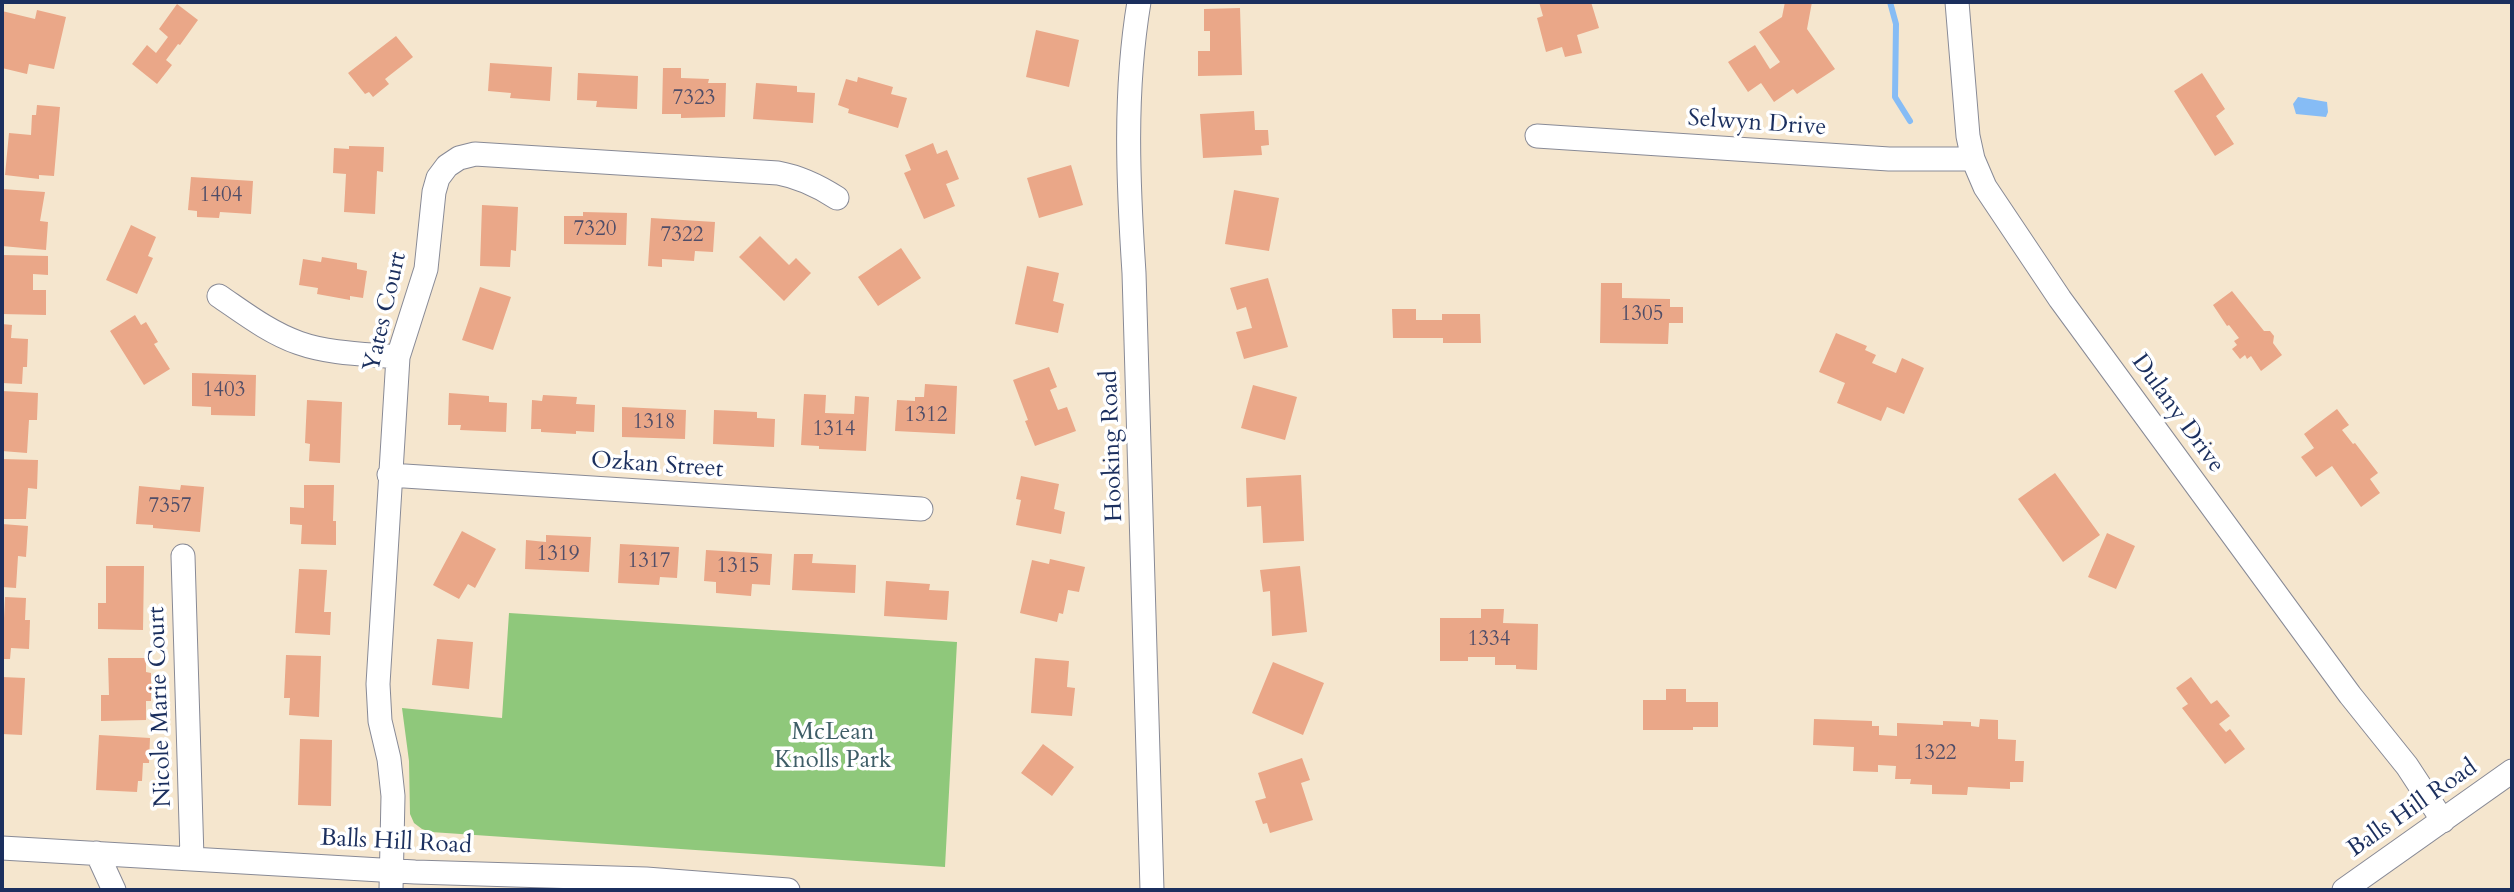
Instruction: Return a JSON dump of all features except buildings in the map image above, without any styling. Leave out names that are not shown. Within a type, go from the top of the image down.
[{"type":"street","name":"Hooking Road","points":[[1139,2],[1128,108],[1128,179],[1134,273],[1152,890]]},
{"type":"street","name":"Dulany Drive","points":[[1957,2],[1968,136],[1973,159],[1985,187],[2060,299],[2350,695],[2407,766],[2443,821]]},
{"type":"street","name":"Selwyn Drive","points":[[1537,136],[1889,159],[1973,159]]},
{"type":"street","name":"Yates Court","points":[[391,880],[393,796],[389,759],[380,721],[378,684],[389,475],[398,356],[426,269],[434,192],[438,178],[447,166],[459,158],[475,154],[778,173],[796,176],[817,185],[836,198]]},
{"type":"street","points":[[219,296],[272,331],[299,343],[326,350],[398,356]]},
{"type":"street","name":"Ozkan Street","points":[[389,475],[921,509]]},
{"type":"street","name":"Nicole Marie Court","points":[[183,556],[192,858]]},
{"type":"street","name":"Balls Hill Road","points":[[2344,890],[2512,771]]},
{"type":"street","name":"Balls Hill Road","points":[[2,848],[192,858],[391,880],[788,890]]},
{"type":"street","points":[[97,853],[114,890]]},
{"type":"green space","name":"McLean Knolls Park","points":[[509,613],[957,642],[945,867],[431,832],[422,829],[414,823],[410,814],[409,761],[402,708],[502,718]]},
{"type":"water","points":[[2298,97],[2327,102],[2326,117],[2296,114],[2293,104]]},
{"type":"waterway","points":[[1890,2],[1896,24],[1895,97],[1910,121]]}]
